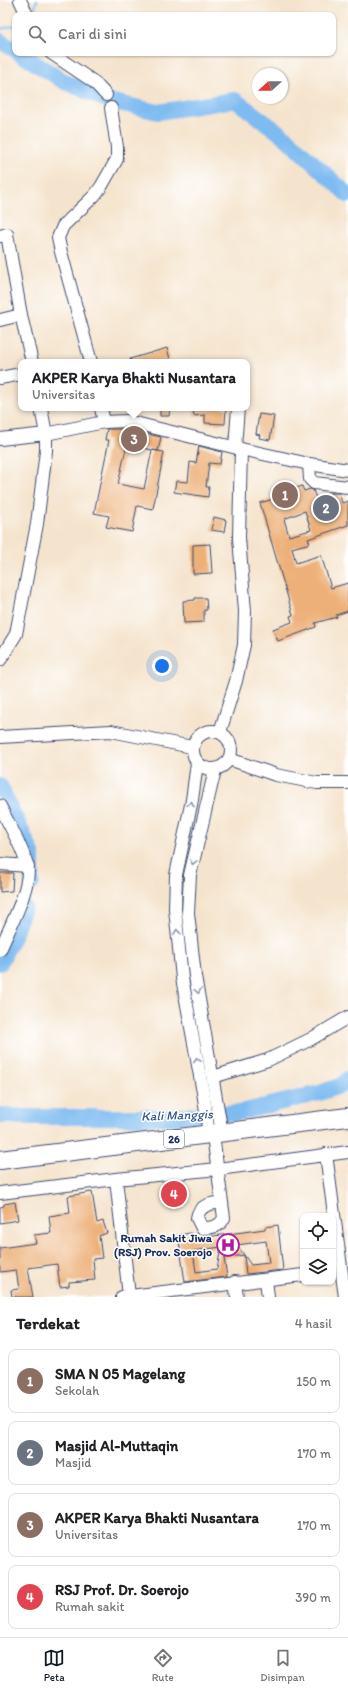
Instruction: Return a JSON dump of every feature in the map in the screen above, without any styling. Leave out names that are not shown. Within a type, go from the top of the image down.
[{"type":"highway","name":"26","points":[[0,1160],[214,1129],[348,1117]]},
{"type":"street","points":[[20,0],[26,12]]},
{"type":"street","points":[[55,56],[94,82],[106,96]]},
{"type":"street","points":[[91,359],[58,238],[63,226],[94,196],[101,187],[117,159],[117,147],[111,108]]},
{"type":"street","points":[[0,236],[7,234],[21,315],[31,359]]},
{"type":"street","points":[[0,320],[21,315]]},
{"type":"street","points":[[0,378],[18,375]]},
{"type":"street","points":[[1,655],[16,634],[37,524],[46,451],[46,434],[42,411]]},
{"type":"street","points":[[102,411],[104,422]]},
{"type":"street","points":[[220,732],[236,681],[244,645],[245,611],[239,538],[238,411]]},
{"type":"street","points":[[0,439],[46,434],[104,422],[127,420],[238,448],[309,464],[348,470]]},
{"type":"street","points":[[309,464],[310,479],[314,483],[348,487]]},
{"type":"street","points":[[0,737],[87,731],[111,731],[192,747]]},
{"type":"street","points":[[214,731],[220,732],[229,741],[231,753],[229,759],[221,768],[215,770],[205,769],[197,763],[194,758],[192,747],[194,742],[202,733],[214,731]]},
{"type":"street","points":[[229,759],[276,775],[317,784],[348,783]]},
{"type":"street","points":[[197,763],[192,800],[176,875],[175,909],[182,978],[191,1031],[210,1099],[221,1202]]},
{"type":"street","points":[[210,1099],[213,1077],[195,976],[188,913],[188,893],[190,875],[215,770]]},
{"type":"street","points":[[0,806],[28,866],[27,879],[22,899],[0,948]]},
{"type":"street","points":[[0,864],[28,866]]},
{"type":"street","points":[[213,1077],[268,1060],[311,1039],[348,1017]]},
{"type":"street","points":[[191,1031],[204,1027]]},
{"type":"street","points":[[0,1193],[218,1169],[348,1152]]},
{"type":"street","points":[[326,1154],[345,1297]]},
{"type":"street","points":[[116,1180],[125,1297],[211,1292],[235,1282],[300,1275]]},
{"type":"street","points":[[266,1280],[268,1297]]},
{"type":"street","points":[[235,1282],[237,1297]]},
{"type":"building","points":[[167,348],[170,359],[130,359]]},
{"type":"building","points":[[160,411],[170,411],[169,416],[160,416]]},
{"type":"building","points":[[193,411],[226,411],[225,424],[205,423],[205,415],[194,416]]},
{"type":"building","points":[[259,414],[274,416],[270,440],[259,438],[260,435],[256,434]]},
{"type":"building","points":[[107,429],[126,429],[161,437],[158,451],[164,452],[153,509],[137,506],[132,532],[106,527],[109,516],[94,513],[109,440],[105,440]],"holes":[[[127,444],[152,450],[144,489],[118,484]]]},
{"type":"building","points":[[199,446],[222,452],[220,464],[209,463],[206,487],[209,487],[208,497],[174,492],[176,481],[188,482],[190,462],[196,463]]},
{"type":"building","points":[[302,486],[304,491],[310,489],[313,490],[316,498],[332,493],[339,493],[342,503],[348,501],[348,525],[308,539],[310,543],[292,548],[296,563],[321,555],[331,588],[348,583],[348,611],[336,615],[337,617],[315,623],[316,627],[278,641],[273,629],[292,622],[290,616],[293,615],[260,503],[287,495],[286,492]],"holes":[[[305,511],[311,530],[289,536],[284,519]]]},
{"type":"building","points":[[214,517],[226,520],[224,532],[211,530]]},
{"type":"building","points":[[210,544],[212,573],[193,574],[193,545]]},
{"type":"building","points":[[195,598],[206,598],[207,610],[204,610],[204,622],[184,623],[183,601],[195,600]]},
{"type":"building","points":[[0,873],[13,873],[12,891],[0,892]]},
{"type":"building","points":[[92,1192],[97,1223],[103,1221],[107,1233],[99,1236],[102,1258],[93,1259],[95,1280],[69,1282],[69,1286],[60,1287],[57,1264],[28,1268],[33,1297],[12,1297],[11,1290],[19,1289],[16,1270],[0,1272],[0,1248],[36,1243],[34,1235],[51,1233],[49,1216],[70,1213],[68,1196]]},
{"type":"building","points":[[15,1202],[18,1220],[0,1223],[0,1207],[4,1206],[4,1204]]},
{"type":"building","points":[[278,1225],[283,1270],[246,1274],[244,1255],[224,1258],[227,1277],[185,1282],[178,1235],[191,1233],[192,1239],[265,1229],[265,1227]],"holes":[[[266,1241],[269,1263],[251,1265],[237,1245]],[[221,1247],[217,1269],[196,1272],[193,1251]]]},
{"type":"waterway","points":[[34,12],[37,0]]},
{"type":"waterway","points":[[0,29],[12,27]]},
{"type":"waterway","points":[[0,41],[12,48]]},
{"type":"waterway","points":[[24,56],[65,82],[109,101],[158,112],[235,100],[285,137],[348,195]]},
{"type":"waterway","name":"Kali Manggis","points":[[0,786],[32,853],[32,883]]},
{"type":"waterway","name":"Kali Manggis","points":[[0,963],[14,935],[24,907]]},
{"type":"waterway","name":"Kali Manggis","points":[[0,1115],[24,1117],[170,1117],[241,1112],[320,1093],[342,1085],[348,1079]]},
{"type":"place","name":"AKPER Karya Bhakti Nusantara","points":[[134,439]]},
{"type":"place","name":"SMA N 05 Magelang","points":[[285,495]]},
{"type":"place","name":"Masjid Al-Muttaqin","points":[[326,508]]},
{"type":"place","name":"RSJ Prof. Dr. Soerojo","points":[[174,1194]]},
{"type":"place","name":"Rumah Sakit Jiwa (RSJ) Prov. Soerojo","points":[[228,1245]]}]
